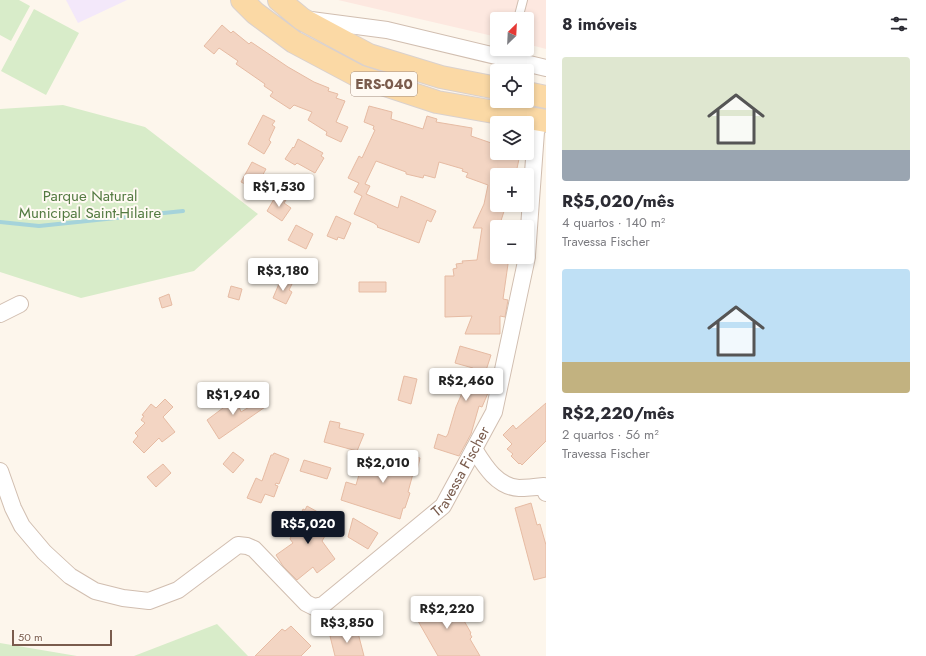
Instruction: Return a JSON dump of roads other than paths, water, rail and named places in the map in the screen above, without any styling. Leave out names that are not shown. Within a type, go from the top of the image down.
[{"type":"main road","name":"ERS-040","points":[[242,0],[294,42],[358,76],[437,102],[541,120]]},
{"type":"main road","name":"ERS-040","points":[[279,0],[302,19],[369,55],[441,77],[490,87]]},
{"type":"main road","points":[[534,94],[546,97]]},
{"type":"street","points":[[302,19],[386,30],[490,50]]},
{"type":"street","points":[[516,56],[546,68]]},
{"type":"street","name":"Travessa Fischer","points":[[531,220],[541,120]]},
{"type":"street","name":"Travessa Fischer","points":[[0,471],[13,508],[22,526],[44,552],[70,576],[95,591],[123,598],[149,601],[178,590],[238,545],[247,546],[254,549],[306,603],[314,607],[323,605],[443,506],[494,412],[525,264]]},
{"type":"street","points":[[0,314],[20,304]]},
{"type":"street","points":[[474,449],[486,468],[495,478],[509,486],[519,488],[545,488]]},
{"type":"lane","points":[[520,12],[524,0]]},
{"type":"waterway","points":[[0,222],[39,226],[183,211]]},
{"type":"park label","name":"Parque Natural Municipal Saint-Hilaire","points":[[90,204]]}]
